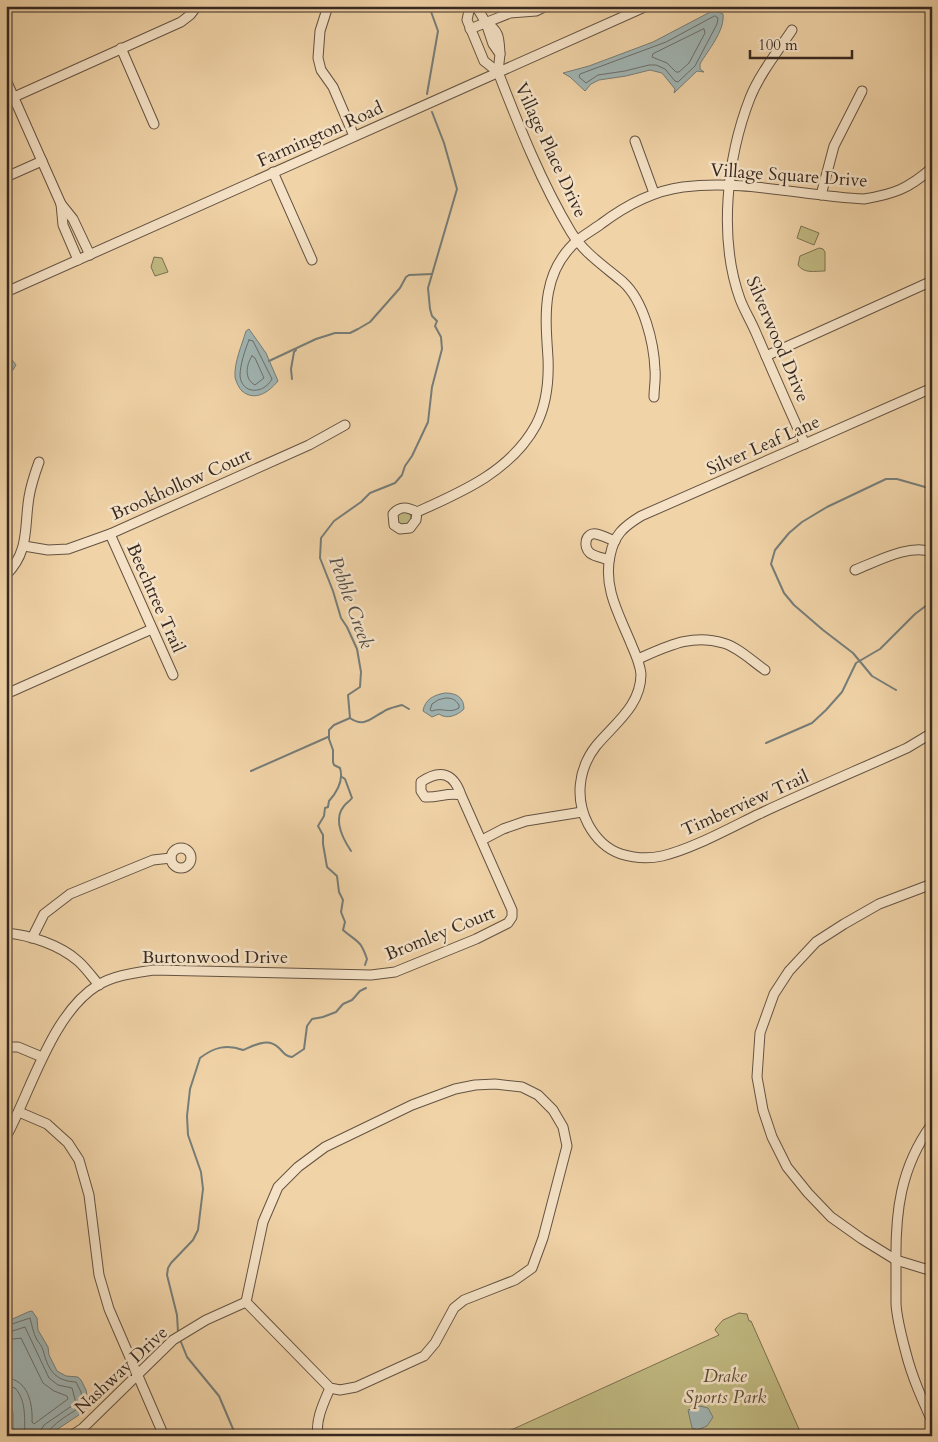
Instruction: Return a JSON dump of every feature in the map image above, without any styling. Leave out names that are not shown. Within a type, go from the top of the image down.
[{"type":"street","points":[[14,97],[181,22],[197,6]]},
{"type":"street","points":[[328,6],[320,31],[318,58],[321,70],[333,88],[354,136]]},
{"type":"street","points":[[470,6],[467,20],[470,29],[484,61],[498,72]]},
{"type":"street","points":[[476,6],[486,23],[494,27],[499,40],[498,72]]},
{"type":"street","points":[[470,29],[510,13],[536,11],[546,6]]},
{"type":"street","name":"Farmington Road","points":[[6,292],[647,6]]},
{"type":"street","points":[[927,6],[932,11]]},
{"type":"street","name":"Silverwood Drive","points":[[792,30],[750,97],[738,138],[730,185],[727,226],[731,266],[740,298],[805,444]]},
{"type":"street","points":[[121,48],[154,124]]},
{"type":"street","name":"Village Place Drive","points":[[498,72],[555,205],[577,241],[599,264],[625,284],[636,300],[646,322],[650,337],[655,370],[654,397]]},
{"type":"street","points":[[6,80],[61,204],[73,219],[90,255]]},
{"type":"street","points":[[821,195],[834,146],[862,90]]},
{"type":"street","points":[[635,141],[654,193]]},
{"type":"street","points":[[6,177],[42,161]]},
{"type":"street","name":"Village Square Drive","points":[[417,512],[489,476],[516,452],[536,425],[541,414],[548,385],[547,292],[562,258],[577,241],[617,212],[654,193],[682,187],[730,185],[864,199],[908,187],[932,168]]},
{"type":"street","points":[[273,172],[312,260]]},
{"type":"street","points":[[61,204],[63,225],[78,260]]},
{"type":"street","points":[[766,356],[932,281]]},
{"type":"street","name":"Silver Leaf Lane","points":[[582,812],[579,787],[588,760],[596,747],[630,710],[639,688],[641,674],[638,659],[610,592],[609,560],[620,531],[641,516],[932,388]]},
{"type":"street","name":"Brookhollow Court","points":[[24,546],[48,550],[68,549],[110,534],[309,445],[345,425]]},
{"type":"street","points":[[6,575],[12,569],[24,546],[29,498],[39,462]]},
{"type":"street","points":[[609,560],[591,554],[585,541],[594,533],[615,541]]},
{"type":"street","name":"Beechtree Trail","points":[[110,534],[172,675]]},
{"type":"street","points":[[855,570],[912,550],[932,552]]},
{"type":"street","points":[[6,694],[152,629]]},
{"type":"street","points":[[638,659],[672,645],[698,638],[724,643],[765,670]]},
{"type":"street","name":"Timberview Trail","points":[[582,812],[590,828],[600,841],[610,849],[635,858],[663,856],[907,748],[932,733]]},
{"type":"street","name":"Bromley Court","points":[[364,974],[395,972],[476,939],[510,921],[512,910],[461,796]]},
{"type":"street","points":[[482,840],[503,829],[526,821],[582,812]]},
{"type":"street","points":[[32,938],[44,914],[70,894],[153,860],[171,858]]},
{"type":"street","points":[[932,884],[878,905],[816,942],[789,971],[774,994],[760,1033],[757,1077],[763,1110],[772,1137],[787,1167],[808,1194],[831,1217],[862,1239],[896,1260],[932,1271]]},
{"type":"street","points":[[6,933],[32,938],[58,948],[78,960],[99,985]]},
{"type":"street","name":"Burtonwood Drive","points":[[6,1137],[19,1112],[42,1057],[66,1017],[88,992],[118,976],[153,970],[364,974]]},
{"type":"street","points":[[6,1047],[18,1048],[42,1057]]},
{"type":"street","points":[[474,1085],[522,1086],[538,1095],[553,1110],[563,1127],[568,1146],[543,1238],[532,1268],[515,1280],[464,1300],[454,1308],[435,1343],[424,1356],[356,1387],[340,1390],[330,1388],[246,1302],[263,1222],[278,1187],[298,1167],[325,1148],[412,1105],[454,1089],[474,1085]]},
{"type":"street","points":[[19,1112],[47,1124],[68,1143],[79,1160],[88,1195],[99,1275],[109,1309],[164,1436]]},
{"type":"street","points":[[932,1124],[919,1142],[906,1172],[899,1199],[896,1228],[896,1306],[907,1355],[932,1421]]},
{"type":"street","name":"Nashway Drive","points":[[71,1436],[83,1428],[173,1340],[206,1320],[246,1302]]},
{"type":"street","points":[[318,1436],[317,1430],[321,1410],[330,1388]]},
{"type":"green space","points":[[801,226],[819,233],[814,245],[797,238]]},
{"type":"green space","points":[[819,248],[825,252],[825,271],[810,271],[800,268],[798,265],[800,256]]},
{"type":"green space","points":[[154,257],[162,258],[168,272],[155,276],[151,267]]},
{"type":"green space","points":[[404,511],[409,513],[411,518],[409,523],[404,525],[399,523],[397,518],[399,513]]},
{"type":"green space","name":"Drake Sports Park","points":[[739,1313],[747,1314],[749,1321],[751,1321],[802,1436],[498,1436],[719,1335],[715,1330],[723,1320]]},
{"type":"water","points":[[714,10],[723,14],[723,20],[719,34],[700,64],[700,69],[704,72],[697,71],[674,93],[675,89],[662,73],[650,70],[599,80],[591,84],[585,91],[563,73],[589,66],[653,42]]},
{"type":"water","points":[[249,329],[266,353],[278,381],[266,392],[257,396],[252,396],[242,391],[235,377],[239,354],[246,331]]},
{"type":"water","points":[[6,352],[16,365],[13,370],[6,372]]},
{"type":"water","points":[[445,693],[459,696],[463,701],[464,709],[456,715],[449,717],[439,714],[432,717],[423,711],[426,703],[431,698]]},
{"type":"water","points":[[32,1311],[37,1318],[38,1330],[48,1347],[49,1355],[57,1371],[66,1376],[78,1377],[81,1380],[86,1390],[89,1405],[85,1411],[47,1436],[15,1436],[13,1413],[6,1392],[6,1322]]},
{"type":"water","points":[[700,1406],[708,1408],[713,1417],[707,1426],[697,1430],[692,1428],[688,1410]]},
{"type":"waterway","name":"Pebble Creek","points":[[427,94],[438,31],[429,6]]},
{"type":"waterway","name":"Pebble Creek","points":[[350,718],[348,695],[360,687],[361,672],[357,649],[341,618],[320,558],[321,538],[334,521],[361,502],[370,493],[395,483],[402,475],[428,422],[432,387],[442,349],[441,337],[435,326],[437,321],[432,316],[430,309],[428,288],[457,189],[444,143],[432,112]]},
{"type":"waterway","points":[[269,361],[316,339],[335,333],[350,333],[358,329],[370,322],[400,288],[406,277],[409,275],[432,274]]},
{"type":"waterway","points":[[292,379],[291,369],[296,350]]},
{"type":"waterway","points":[[896,690],[872,676],[853,653],[794,605],[784,593],[771,564],[775,550],[789,533],[802,522],[827,507],[886,479],[897,479],[932,489]]},
{"type":"waterway","points":[[766,743],[812,723],[842,692],[856,663],[880,649],[915,614],[927,605]]},
{"type":"waterway","points":[[350,718],[363,722],[402,705],[409,709]]},
{"type":"waterway","name":"Pebble Creek","points":[[350,718],[334,725],[329,730],[333,762],[334,765],[340,768],[341,777],[339,786],[329,801],[328,807],[325,808],[324,816],[318,826],[323,835],[327,867],[337,876],[339,892],[343,900],[341,912],[345,922],[343,930],[360,944],[367,959],[365,965]]},
{"type":"waterway","points":[[251,771],[328,737]]},
{"type":"waterway","points":[[342,777],[345,779],[352,798],[341,811],[339,823],[342,835],[351,851]]},
{"type":"waterway","name":"Pebble Creek","points":[[178,1332],[177,1315],[167,1275],[171,1263],[193,1240],[198,1230],[203,1189],[201,1172],[188,1135],[187,1116],[190,1089],[200,1058],[216,1049],[232,1047],[243,1050],[266,1042],[275,1045],[286,1055],[292,1057],[304,1049],[307,1026],[312,1019],[336,1012],[343,1004],[352,1000],[360,991],[366,988]]},
{"type":"waterway","name":"Pebble Creek","points":[[181,1342],[187,1357],[219,1396],[236,1436]]}]
